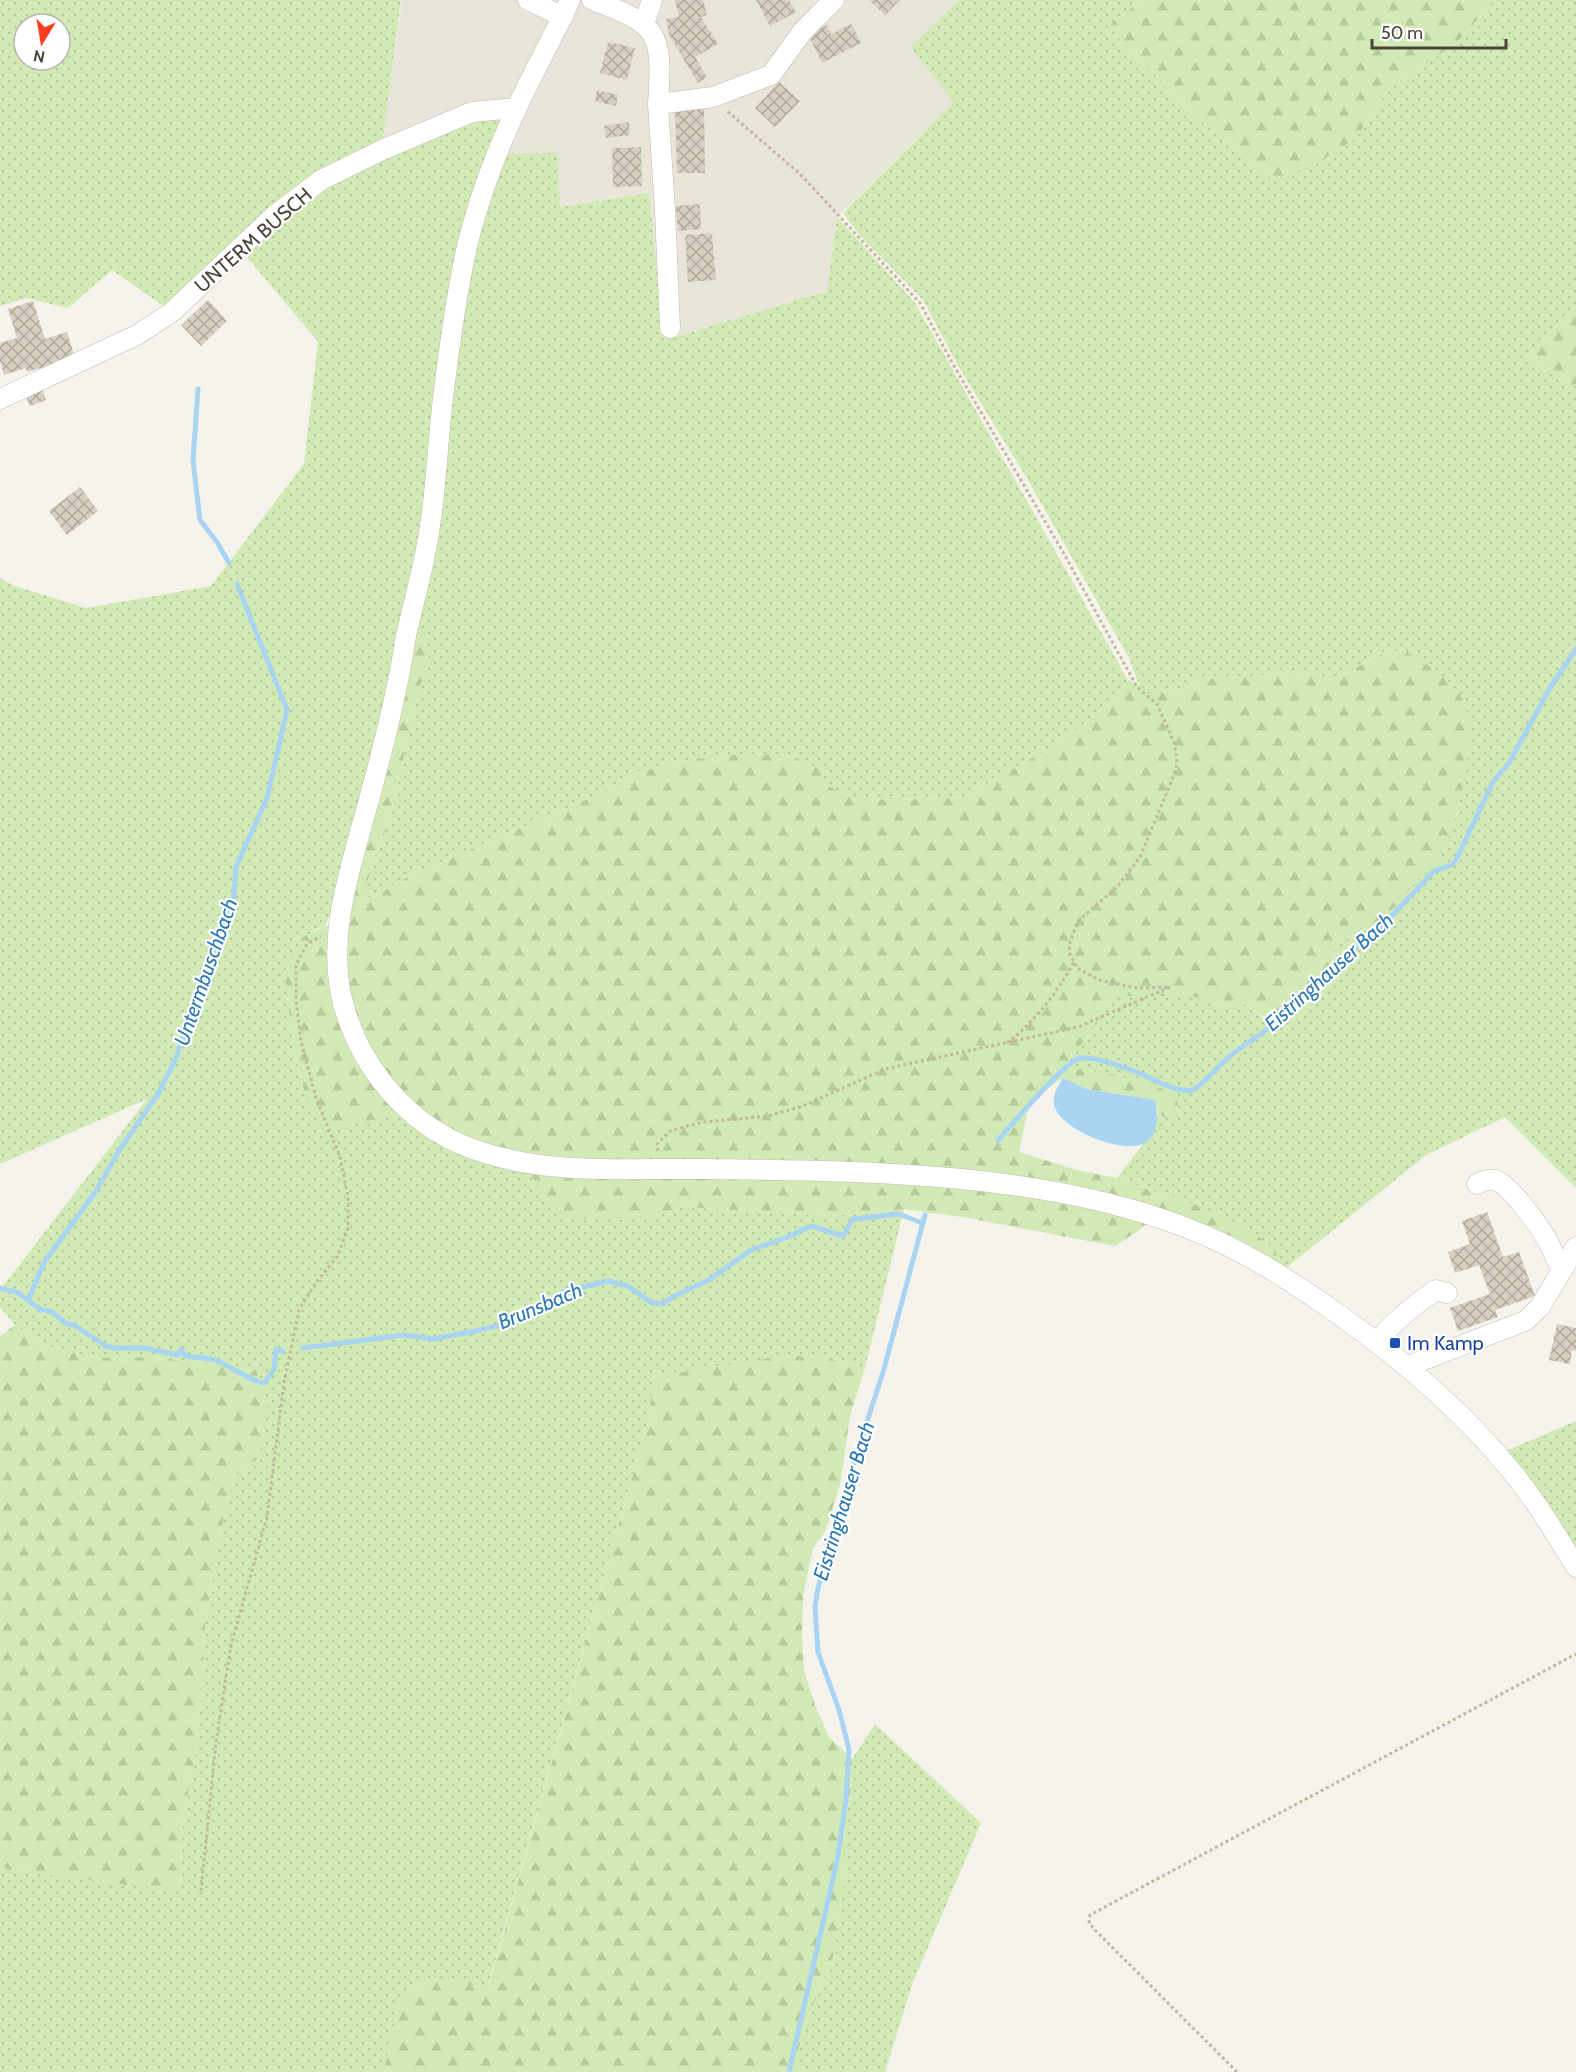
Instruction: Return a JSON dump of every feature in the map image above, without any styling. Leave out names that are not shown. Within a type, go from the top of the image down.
[{"type":"street","points":[[528,0],[566,8],[516,108],[487,182],[468,241],[443,393],[439,453],[424,566],[407,633],[397,686],[341,910],[336,958],[342,999],[364,1057],[380,1080],[406,1107],[435,1131],[465,1146],[505,1159],[577,1168],[814,1171],[932,1177],[1009,1185],[1064,1194],[1114,1205],[1185,1227],[1244,1253],[1307,1291],[1408,1366],[1472,1426],[1515,1475],[1576,1567]]},
{"type":"street","points":[[592,0],[623,12],[644,24],[655,38],[660,72],[658,104],[670,328]]},
{"type":"street","points":[[644,24],[652,0]]},
{"type":"street","points":[[658,104],[713,97],[771,75],[802,32],[834,0]]},
{"type":"street","name":"UNTERM BUSCH","points":[[0,399],[136,335],[172,312],[274,216],[321,180],[382,150],[472,112],[516,108]]},
{"type":"street","points":[[1477,1184],[1487,1179],[1497,1181],[1523,1206],[1544,1235],[1562,1269]]},
{"type":"street","points":[[1408,1366],[1525,1322],[1540,1306],[1576,1247]]},
{"type":"street","points":[[1377,1341],[1402,1314],[1417,1302],[1436,1290],[1447,1293]]},
{"type":"path","points":[[659,1168],[657,1144],[670,1131],[705,1122],[768,1116],[803,1106],[885,1068],[1078,1027],[1170,987],[1137,988],[1116,985],[1086,974],[1077,968],[1069,952],[1070,942],[1078,921],[1117,888],[1140,857],[1178,764],[1174,742],[1157,704],[1137,687],[1063,552],[954,366],[920,303],[800,174],[713,97]]},
{"type":"path","points":[[201,1891],[216,1742],[231,1645],[267,1517],[284,1383],[299,1310],[315,1284],[337,1257],[348,1227],[348,1197],[340,1157],[316,1098],[301,1041],[296,1000],[296,965],[307,944],[319,936],[338,936]]},
{"type":"path","points":[[1006,1043],[1022,1031],[1061,986],[1074,962]]},
{"type":"path","points":[[1237,2072],[1095,1930],[1089,1923],[1090,1915],[1576,1654]]},
{"type":"shaded area","points":[[402,0],[959,0],[910,47],[955,101],[837,217],[827,291],[664,340],[649,193],[559,207],[500,154],[381,147]]},
{"type":"green space","points":[[0,0],[401,0],[382,146],[323,176],[172,312],[112,270],[68,308],[26,298],[0,306]]},
{"type":"green space","points":[[959,0],[1142,0],[1112,24],[1126,52],[1155,74],[1184,107],[1273,180],[1355,139],[1388,90],[1457,42],[1496,0],[1576,0],[1576,306],[1525,360],[1572,385],[1576,384],[1576,1188],[1505,1117],[1426,1155],[1281,1272],[1187,1201],[1117,1178],[1143,1144],[1151,1138],[1158,1113],[1165,1118],[1178,1109],[1174,1099],[1148,1084],[1064,1068],[1097,1023],[1110,996],[1193,996],[1222,1008],[1244,1004],[1262,1017],[1300,1020],[1330,971],[1337,944],[1362,931],[1395,906],[1416,881],[1436,866],[1457,814],[1424,664],[1404,650],[1382,653],[1337,678],[1290,671],[1252,677],[1198,679],[1170,693],[1144,693],[1139,686],[1129,658],[1028,480],[957,364],[923,300],[858,233],[843,213],[954,102],[910,47]]},
{"type":"green space","points":[[1142,0],[1496,0],[1457,42],[1388,90],[1355,139],[1314,165],[1273,180],[1184,107],[1155,74],[1126,52],[1111,24]]},
{"type":"green space","points":[[509,111],[493,151],[424,524],[345,881],[325,926],[315,929],[285,977],[293,1046],[305,1094],[402,1113],[528,1171],[549,1204],[641,1218],[683,1207],[827,1216],[904,1209],[865,1368],[835,1360],[653,1378],[649,1417],[488,1986],[430,1978],[400,1996],[384,2072],[0,2072],[0,1868],[180,1891],[183,1818],[195,1756],[203,1683],[204,1633],[221,1530],[235,1474],[259,1458],[257,1372],[218,1364],[148,1357],[94,1358],[46,1346],[15,1325],[0,1307],[0,1290],[147,1099],[0,1164],[0,578],[12,585],[86,608],[211,586],[304,464],[318,342],[242,251],[325,183],[470,117]]},
{"type":"green space","points":[[558,153],[560,207],[649,193],[664,340],[827,291],[837,217],[915,303],[1128,680],[1121,694],[1053,746],[964,797],[900,800],[866,799],[846,795],[824,784],[790,755],[742,754],[683,761],[637,772],[588,799],[411,875],[382,892],[362,900],[373,860],[388,825],[419,690],[429,659],[412,632],[472,241],[500,154]]},
{"type":"green space","points":[[1576,306],[1576,384],[1572,385],[1525,360]]},
{"type":"green space","points":[[412,632],[423,633],[429,659],[419,690],[388,825],[373,860],[363,900],[411,875],[588,799],[637,772],[683,761],[742,754],[790,755],[820,770],[824,784],[846,795],[866,799],[900,800],[964,797],[1053,746],[1121,694],[1128,680],[1139,686],[1144,693],[1170,693],[1198,679],[1252,677],[1290,671],[1337,678],[1383,653],[1404,650],[1437,672],[1452,684],[1463,700],[1468,715],[1469,735],[1458,808],[1444,850],[1434,867],[1415,882],[1395,907],[1382,918],[1337,944],[1330,971],[1300,1020],[1275,1024],[1244,1004],[1222,1008],[1193,996],[1110,996],[1097,1023],[1065,1067],[1126,1078],[1158,1088],[1178,1103],[1176,1114],[1165,1118],[1158,1113],[1155,1100],[1086,1089],[1063,1078],[1030,1100],[1019,1152],[1077,1170],[1117,1178],[1187,1201],[1247,1228],[1276,1250],[1276,1258],[1271,1262],[1155,1217],[1115,1246],[962,1217],[904,1209],[827,1216],[683,1207],[641,1218],[567,1219],[549,1204],[528,1171],[402,1113],[323,1131],[305,1094],[293,1046],[285,977],[287,962],[303,937],[325,926],[339,926]]},
{"type":"green space","points":[[15,1325],[46,1346],[94,1358],[148,1357],[218,1364],[257,1372],[268,1409],[259,1458],[235,1474],[221,1530],[204,1633],[203,1683],[195,1756],[183,1818],[180,1892],[0,1868],[0,1336]]},
{"type":"green space","points":[[790,1355],[835,1360],[865,1368],[850,1416],[840,1485],[825,1532],[813,1548],[803,1596],[804,1670],[815,1705],[829,1737],[852,1759],[850,1797],[844,1829],[846,1864],[834,1954],[797,2053],[797,2072],[384,2072],[400,1996],[430,1978],[489,1985],[649,1417],[653,1377]]},
{"type":"green space","points":[[1576,1421],[1576,1557],[1501,1453]]},
{"type":"green space","points":[[875,1724],[981,1823],[913,1982],[885,2072],[797,2072],[797,2053],[834,1954],[846,1864],[844,1829],[850,1797],[852,1759]]},
{"type":"water","points":[[1063,1078],[1086,1089],[1155,1100],[1157,1117],[1153,1135],[1145,1143],[1123,1146],[1096,1139],[1070,1125],[1061,1117],[1054,1104],[1055,1093]]},
{"type":"building","points":[[675,0],[703,0],[707,15],[701,17],[718,44],[695,57],[707,77],[698,83],[669,35],[666,19],[679,17]]},
{"type":"building","points":[[756,0],[789,0],[796,12],[770,26]]},
{"type":"building","points":[[869,0],[900,0],[885,15]]},
{"type":"building","points":[[851,24],[861,43],[822,63],[808,34],[827,25],[831,34]]},
{"type":"building","points":[[608,42],[635,48],[627,80],[600,73]]},
{"type":"building","points":[[779,82],[800,101],[775,127],[755,108]]},
{"type":"building","points":[[597,90],[618,95],[616,106],[595,101]]},
{"type":"building","points":[[704,107],[705,173],[677,173],[675,108]]},
{"type":"building","points":[[629,122],[630,135],[606,138],[604,126]]},
{"type":"building","points":[[641,147],[642,186],[613,187],[612,148]]},
{"type":"building","points":[[700,204],[701,229],[678,231],[676,206]]},
{"type":"building","points":[[712,233],[716,280],[688,282],[685,235]]},
{"type":"building","points":[[208,300],[227,321],[201,346],[181,325]]},
{"type":"building","points":[[33,301],[45,339],[67,332],[75,358],[27,372],[26,368],[4,375],[0,361],[0,343],[17,338],[8,309]]},
{"type":"building","points":[[41,386],[46,400],[30,406],[24,392]]},
{"type":"building","points":[[80,487],[98,511],[67,535],[49,511]]},
{"type":"building","points":[[1487,1212],[1503,1257],[1519,1252],[1535,1296],[1495,1310],[1498,1317],[1458,1331],[1450,1308],[1490,1294],[1479,1265],[1455,1273],[1448,1252],[1470,1244],[1462,1221]]},
{"type":"building","points":[[1557,1324],[1576,1328],[1576,1351],[1572,1350],[1570,1364],[1549,1360]]},
{"type":"waterway","name":"Untermbuschbach","points":[[198,389],[193,461],[200,520],[229,563]]},
{"type":"waterway","name":"Untermbuschbach","points":[[28,1300],[45,1261],[96,1191],[120,1149],[158,1094],[176,1058],[189,1019],[208,979],[222,939],[234,895],[236,867],[267,798],[287,710],[237,584]]},
{"type":"waterway","name":"Eistringhauser Bach","points":[[998,1140],[1051,1082],[1080,1058],[1107,1062],[1169,1086],[1191,1091],[1231,1055],[1266,1030],[1383,925],[1434,871],[1452,865],[1493,782],[1509,763],[1551,686],[1576,649]]},
{"type":"waterway","name":"Brunsbach","points":[[303,1348],[404,1335],[433,1339],[471,1332],[518,1321],[551,1305],[562,1292],[608,1281],[628,1286],[650,1302],[663,1304],[672,1297],[709,1280],[751,1250],[811,1226],[843,1236],[853,1219],[899,1214],[922,1223]]},
{"type":"waterway","name":"Eistringhauser Bach","points":[[789,2072],[837,1861],[846,1800],[849,1749],[839,1710],[818,1652],[815,1607],[818,1588],[848,1481],[884,1369],[925,1215]]},
{"type":"waterway","name":"Brunsbach","points":[[0,1288],[17,1292],[40,1309],[52,1312],[67,1324],[74,1325],[106,1346],[144,1348],[178,1355],[181,1349],[184,1355],[213,1359],[264,1383],[274,1370],[276,1349],[283,1351]]},
{"type":"place","name":"Im Kamp","points":[[1395,1343]]}]
